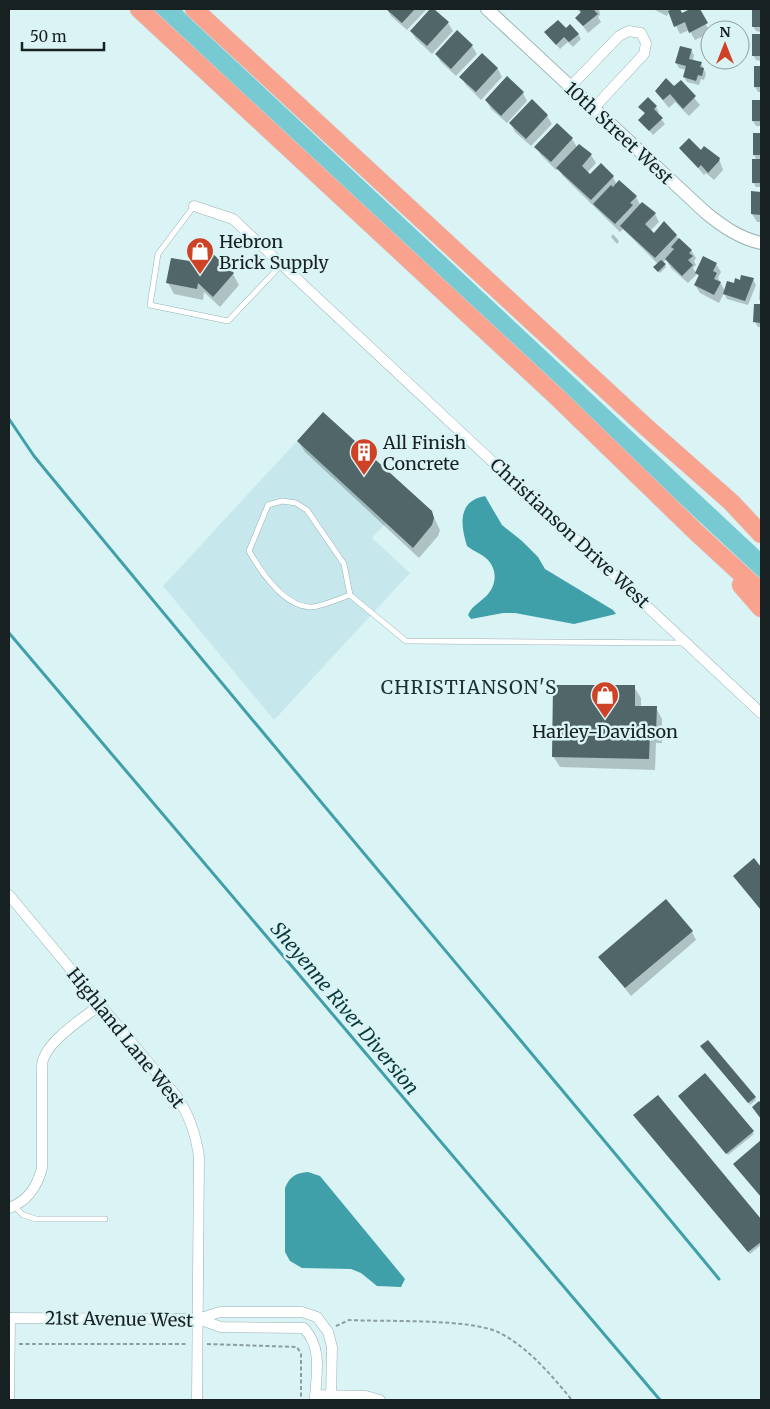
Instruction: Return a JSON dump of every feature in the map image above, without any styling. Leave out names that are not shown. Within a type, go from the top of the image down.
[{"type":"highway","points":[[139,9],[558,398],[697,533],[761,592]]},
{"type":"highway","points":[[194,9],[755,524],[761,534]]},
{"type":"highway","points":[[697,533],[761,608]]},
{"type":"street","name":"10th Street West","points":[[487,9],[570,88],[723,226],[741,237],[761,243]]},
{"type":"street","points":[[570,88],[619,36],[629,31],[641,33],[646,43],[644,54],[593,109]]},
{"type":"street","name":"Christianson Drive West","points":[[194,206],[234,219],[761,713]]},
{"type":"street","name":"Highland Lane West","points":[[9,895],[186,1110],[193,1127],[199,1157],[198,1319]]},
{"type":"street","points":[[11,1207],[31,1192],[37,1184],[42,1168],[42,1066],[44,1055],[52,1044],[100,1004]]},
{"type":"street","points":[[197,1400],[198,1319],[220,1312],[302,1312],[317,1317],[328,1332],[332,1347],[331,1398]]},
{"type":"street","points":[[9,1318],[10,1400]]},
{"type":"street","name":"21st Avenue West","points":[[9,1318],[198,1319],[221,1327],[304,1328],[314,1339],[317,1351],[315,1398]]},
{"type":"street","points":[[315,1398],[366,1396],[380,1400]]},
{"type":"lane","points":[[194,206],[158,254],[150,306],[228,321],[282,264]]},
{"type":"lane","points":[[350,594],[310,608],[290,601],[258,568],[249,551],[268,505],[282,501],[296,503],[307,510],[344,564],[350,594],[406,641],[688,643]]},
{"type":"lane","points":[[11,1207],[22,1216],[36,1220],[105,1219]]},
{"type":"path","points":[[328,1332],[341,1322],[349,1320],[472,1325],[500,1333],[528,1352],[572,1400]]},
{"type":"path","points":[[10,1344],[198,1344],[297,1347],[301,1354],[301,1400]]},
{"type":"shaded area","points":[[150,9],[181,9],[761,552],[761,579]]},
{"type":"shaded area","points":[[297,441],[386,523],[372,538],[410,573],[274,720],[163,586]]},
{"type":"shaded area","points":[[485,496],[502,525],[538,557],[545,569],[613,610],[616,614],[574,624],[515,613],[503,613],[471,619],[468,615],[488,594],[493,584],[494,574],[491,564],[487,559],[467,546],[462,522],[463,515],[470,503]]},
{"type":"shaded area","points":[[308,1172],[320,1176],[405,1279],[401,1287],[377,1286],[361,1273],[351,1269],[302,1268],[290,1261],[285,1252],[285,1188],[294,1176]]},
{"type":"building","points":[[386,9],[415,9],[402,23]]},
{"type":"building","points":[[430,9],[434,9],[449,22],[427,46],[410,31]]},
{"type":"building","points":[[579,9],[593,9],[598,14],[583,26],[575,18],[581,12]]},
{"type":"building","points":[[680,9],[682,13],[690,9],[700,9],[706,20],[700,20],[700,27],[689,33],[685,22],[674,27],[668,11]]},
{"type":"building","points":[[752,9],[761,9],[761,27],[752,27]]},
{"type":"building","points":[[558,20],[566,28],[570,24],[579,34],[569,42],[564,37],[556,45],[544,32]]},
{"type":"building","points":[[457,30],[473,45],[451,69],[435,54]]},
{"type":"building","points":[[752,34],[761,34],[761,56],[752,56]]},
{"type":"building","points":[[680,46],[692,49],[689,59],[700,62],[700,70],[704,70],[702,76],[698,75],[696,81],[683,77],[686,66],[675,63]]},
{"type":"building","points":[[482,53],[498,68],[476,92],[459,77]]},
{"type":"building","points":[[754,66],[761,66],[761,87],[754,87]]},
{"type":"building","points":[[507,76],[524,92],[501,116],[485,100]]},
{"type":"building","points":[[666,78],[674,86],[681,80],[696,96],[683,109],[670,94],[663,100],[655,91]]},
{"type":"building","points":[[648,97],[657,106],[654,109],[663,118],[649,131],[638,120],[645,113],[638,107]]},
{"type":"building","points":[[532,99],[548,115],[526,139],[509,123]]},
{"type":"building","points":[[752,100],[761,100],[761,121],[752,121]]},
{"type":"building","points":[[557,123],[573,138],[551,162],[534,147]]},
{"type":"building","points":[[753,133],[761,133],[761,155],[753,155]]},
{"type":"building","points":[[689,138],[701,150],[704,146],[720,158],[708,173],[701,165],[698,168],[679,148]]},
{"type":"building","points":[[579,144],[592,154],[582,166],[590,174],[601,163],[614,176],[591,200],[556,168]]},
{"type":"building","points":[[752,159],[761,159],[761,183],[752,183]]},
{"type":"building","points":[[619,180],[637,196],[630,203],[633,205],[615,224],[593,204],[611,185],[613,187]]},
{"type":"building","points":[[751,191],[761,192],[761,215],[751,214]]},
{"type":"building","points":[[642,202],[656,213],[645,224],[654,233],[664,221],[677,235],[655,258],[620,226]]},
{"type":"building","points":[[679,238],[692,250],[689,253],[693,256],[688,260],[693,265],[682,276],[665,259],[674,249],[671,247]]},
{"type":"building","name":"Hebron Brick Supply","points":[[213,254],[234,273],[213,297],[198,283],[197,289],[166,283],[171,258],[202,263]]},
{"type":"building","points":[[703,256],[717,263],[713,271],[717,273],[714,279],[721,282],[714,295],[694,285],[699,275],[695,273]]},
{"type":"building","points":[[661,260],[666,264],[658,272],[653,267]]},
{"type":"building","points":[[741,275],[754,278],[745,301],[723,294],[727,281],[734,283],[735,278],[740,280]]},
{"type":"building","points":[[754,304],[761,304],[761,323],[753,322]]},
{"type":"building","name":"All Finish Concrete","points":[[323,412],[432,511],[434,518],[432,525],[413,548],[297,441]]},
{"type":"building","name":"Harley-Davidson","points":[[553,685],[635,685],[635,706],[657,706],[656,732],[650,732],[649,759],[552,757]]},
{"type":"building","points":[[754,858],[761,867],[761,910],[733,876]]},
{"type":"building","points":[[666,899],[693,931],[625,988],[598,957]]},
{"type":"building","points":[[708,1040],[756,1097],[748,1103],[700,1046]]},
{"type":"building","points":[[705,1073],[754,1131],[726,1154],[678,1096]]},
{"type":"building","points":[[658,1095],[761,1219],[761,1242],[748,1252],[633,1115]]},
{"type":"building","points":[[759,1101],[761,1103],[761,1119],[752,1107]]},
{"type":"building","points":[[761,1140],[761,1197],[733,1164]]},
{"type":"waterway","points":[[9,419],[34,456],[119,559],[719,1279]]},
{"type":"waterway","name":"Sheyenne River Diversion","points":[[9,633],[660,1400]]},
{"type":"place","name":"Hebron Brick Supply","points":[[200,275]]},
{"type":"place","name":"All Finish Concrete","points":[[364,476]]},
{"type":"place","name":"Harley-Davidson","points":[[605,719]]},
{"type":"district","name":"CHRISTIANSON'S","points":[[469,687]]}]
